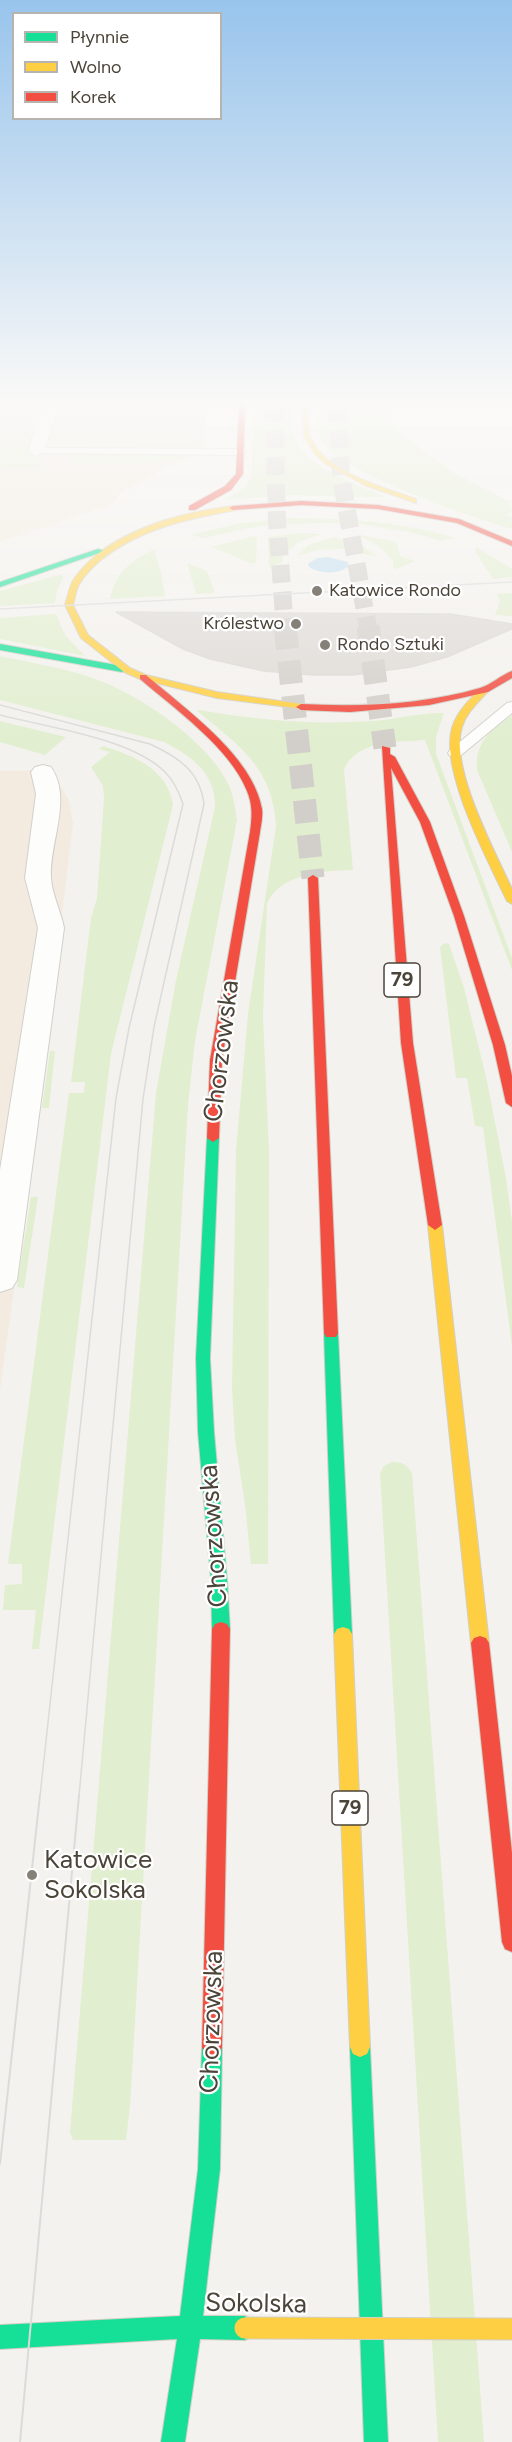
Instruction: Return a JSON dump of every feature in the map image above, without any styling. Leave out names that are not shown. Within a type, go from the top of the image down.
[{"type":"main road","points":[[0,585],[117,545],[175,517]]},
{"type":"main road","points":[[166,522],[188,517]]},
{"type":"main road","points":[[436,517],[459,521]]},
{"type":"main road","points":[[450,517],[512,544]]},
{"type":"main road","points":[[491,533],[512,537]]},
{"type":"main road","points":[[117,545],[100,556],[76,580],[69,605],[84,636],[128,670],[143,677],[217,695],[284,706],[327,709],[393,707],[485,690]]},
{"type":"main road","points":[[0,647],[128,670]]},
{"type":"main road","points":[[512,674],[474,699],[457,726],[455,753],[470,802],[512,901]]},
{"type":"main road","name":"Chorzowska","points":[[143,677],[221,747],[238,766],[250,785],[256,808],[255,832],[216,1060],[213,1119],[203,1358],[206,1432],[219,1580],[222,1658],[209,2169],[190,2327],[173,2442]]},
{"type":"main road","name":"79","points":[[512,1103],[493,1024],[459,916],[425,822],[385,748],[407,1043],[434,1211],[512,1942]]},
{"type":"main road","name":"79","points":[[313,878],[376,2442]]},
{"type":"main road","name":"Sokolska","points":[[0,2337],[190,2327],[512,2329]]},
{"type":"street","points":[[0,1281],[51,928],[38,879],[49,796],[47,779],[43,772]]},
{"type":"lane","points":[[455,753],[512,706]]},
{"type":"shaded area","points":[[0,517],[74,517],[0,542]]},
{"type":"shaded area","points":[[47,770],[55,777],[69,800],[73,824],[33,1155],[0,1390],[0,771]]},
{"type":"green space","points":[[475,517],[512,517],[512,529]]},
{"type":"green space","points":[[287,518],[393,524],[455,538],[441,541],[409,532],[360,524],[325,523],[259,526],[204,538],[190,535],[236,524]]},
{"type":"green space","points":[[298,533],[321,534],[299,542],[283,555],[283,562],[269,567],[268,537]]},
{"type":"green space","points":[[359,535],[397,542],[400,556],[415,561],[397,569],[393,568],[393,561],[380,547]]},
{"type":"green space","points":[[254,536],[257,538],[256,563],[253,564],[211,547]]},
{"type":"green space","points":[[334,537],[363,546],[378,557],[343,549],[319,550],[297,556],[308,545]]},
{"type":"green space","points":[[476,547],[512,569],[512,577],[493,579],[476,553]]},
{"type":"green space","points":[[154,549],[165,596],[110,599],[116,581],[125,568]]},
{"type":"green space","points":[[187,563],[207,571],[215,593],[196,594]]},
{"type":"green space","points":[[59,575],[64,576],[57,591],[55,603],[0,606],[0,591]]},
{"type":"green space","points":[[512,593],[512,616],[495,615],[500,602],[497,594]]},
{"type":"green space","points":[[56,614],[65,635],[85,656],[0,639],[0,618]]},
{"type":"green space","points":[[0,656],[86,676],[116,687],[154,710],[192,739],[221,771],[230,788],[237,820],[195,1041],[188,1105],[130,2107],[126,2140],[73,2140],[70,2132],[156,1093],[176,980],[215,807],[214,795],[211,784],[200,767],[184,753],[164,742],[0,700]]},
{"type":"green space","points":[[197,711],[263,719],[306,722],[349,722],[444,713],[436,737],[436,754],[512,958],[512,970],[425,740],[379,744],[358,753],[344,770],[353,870],[317,873],[293,880],[283,885],[267,903],[263,1017],[269,1152],[268,1564],[251,1564],[235,1440],[232,1388],[236,1151],[248,1014],[276,826],[268,788],[261,773],[240,747]]},
{"type":"green space","points":[[512,715],[512,852],[477,770],[477,760],[486,737]]},
{"type":"green space","points":[[0,721],[66,737],[45,755],[0,742]]},
{"type":"green space","points":[[103,746],[126,754],[157,773],[170,793],[173,805],[111,1054],[39,1649],[32,1649],[36,1610],[3,1610],[5,1585],[22,1584],[22,1564],[8,1564],[69,1093],[84,1093],[85,1082],[71,1082],[91,918],[97,898],[104,798],[103,786],[91,767],[110,752],[99,749]]},
{"type":"green space","points":[[445,943],[449,944],[464,988],[486,1077],[506,1178],[512,1222],[512,1346],[483,1127],[475,1126],[467,1078],[456,1078],[440,947]]},
{"type":"green space","points":[[50,1051],[55,1051],[49,1108],[42,1108]]},
{"type":"green space","points":[[31,1197],[38,1197],[24,1288],[17,1287]]},
{"type":"green space","points":[[392,1462],[404,1464],[412,1473],[484,2442],[438,2442],[380,1473],[384,1466]]},
{"type":"water","points":[[328,557],[348,562],[348,567],[329,573],[309,567],[308,564],[317,558]]},
{"type":"building","name":"Rondo Sztuki","points":[[116,612],[451,614],[512,624],[512,629],[447,657],[411,667],[353,675],[314,675],[264,671],[210,659],[183,649]]},
{"type":"tunnel","points":[[277,517],[285,628]]},
{"type":"tunnel","points":[[348,517],[368,628]]},
{"type":"tunnel","points":[[285,626],[313,878]]},
{"type":"tunnel","points":[[368,626],[385,748]]},
{"type":"tram line","points":[[0,609],[512,582]]},
{"type":"tram line","points":[[0,705],[150,744],[170,754],[186,766],[198,783],[204,804],[154,1027],[143,1099],[79,1796]]},
{"type":"tram line","points":[[0,715],[87,735],[131,750],[150,760],[165,772],[176,787],[183,804],[129,1028],[116,1098],[40,1796]]},
{"type":"tram line","points":[[0,2164],[40,1795]]},
{"type":"tram line","points":[[20,2442],[79,1795]]},
{"type":"traffic: fast","points":[[0,585],[101,551]]},
{"type":"traffic: fast","points":[[0,647],[122,669]]},
{"type":"traffic: fast","points":[[213,1138],[203,1358],[206,1432],[221,1629]]},
{"type":"traffic: fast","points":[[331,1333],[343,1634]]},
{"type":"traffic: fast","points":[[173,2442],[190,2327],[209,2169],[212,2047]]},
{"type":"traffic: fast","points":[[360,2047],[376,2442]]},
{"type":"traffic: fast","points":[[0,2337],[190,2327],[245,2328]]},
{"type":"traffic: slow","points":[[185,517],[148,529],[127,539],[92,564],[78,579],[69,605],[84,636],[127,670],[143,677],[217,695],[301,707]]},
{"type":"traffic: slow","points":[[485,690],[471,703],[460,719],[456,731],[455,749],[465,793],[512,901]]},
{"type":"traffic: slow","points":[[435,1225],[480,1643]]},
{"type":"traffic: slow","points":[[343,1634],[360,2047]]},
{"type":"traffic: slow","points":[[245,2328],[512,2329]]},
{"type":"traffic: jam","points":[[436,517],[459,521],[512,544]]},
{"type":"traffic: jam","points":[[301,707],[350,709],[429,702],[485,690],[512,674]]},
{"type":"traffic: jam","points":[[143,677],[193,720],[228,755],[252,791],[257,809],[216,1060],[213,1138]]},
{"type":"traffic: jam","points":[[385,748],[407,1043],[435,1225]]},
{"type":"traffic: jam","points":[[390,757],[425,822],[459,916],[499,1045],[512,1103]]},
{"type":"traffic: jam","points":[[313,878],[331,1333]]},
{"type":"traffic: jam","points":[[212,2047],[221,1629]]},
{"type":"traffic: jam","points":[[480,1643],[512,1942]]},
{"type":"place","name":"Katowice Rondo","points":[[317,591]]},
{"type":"place","name":"Królestwo","points":[[296,624]]},
{"type":"place","name":"Rondo Sztuki","points":[[325,645]]},
{"type":"place","name":"Katowice Sokolska","points":[[32,1875]]}]
